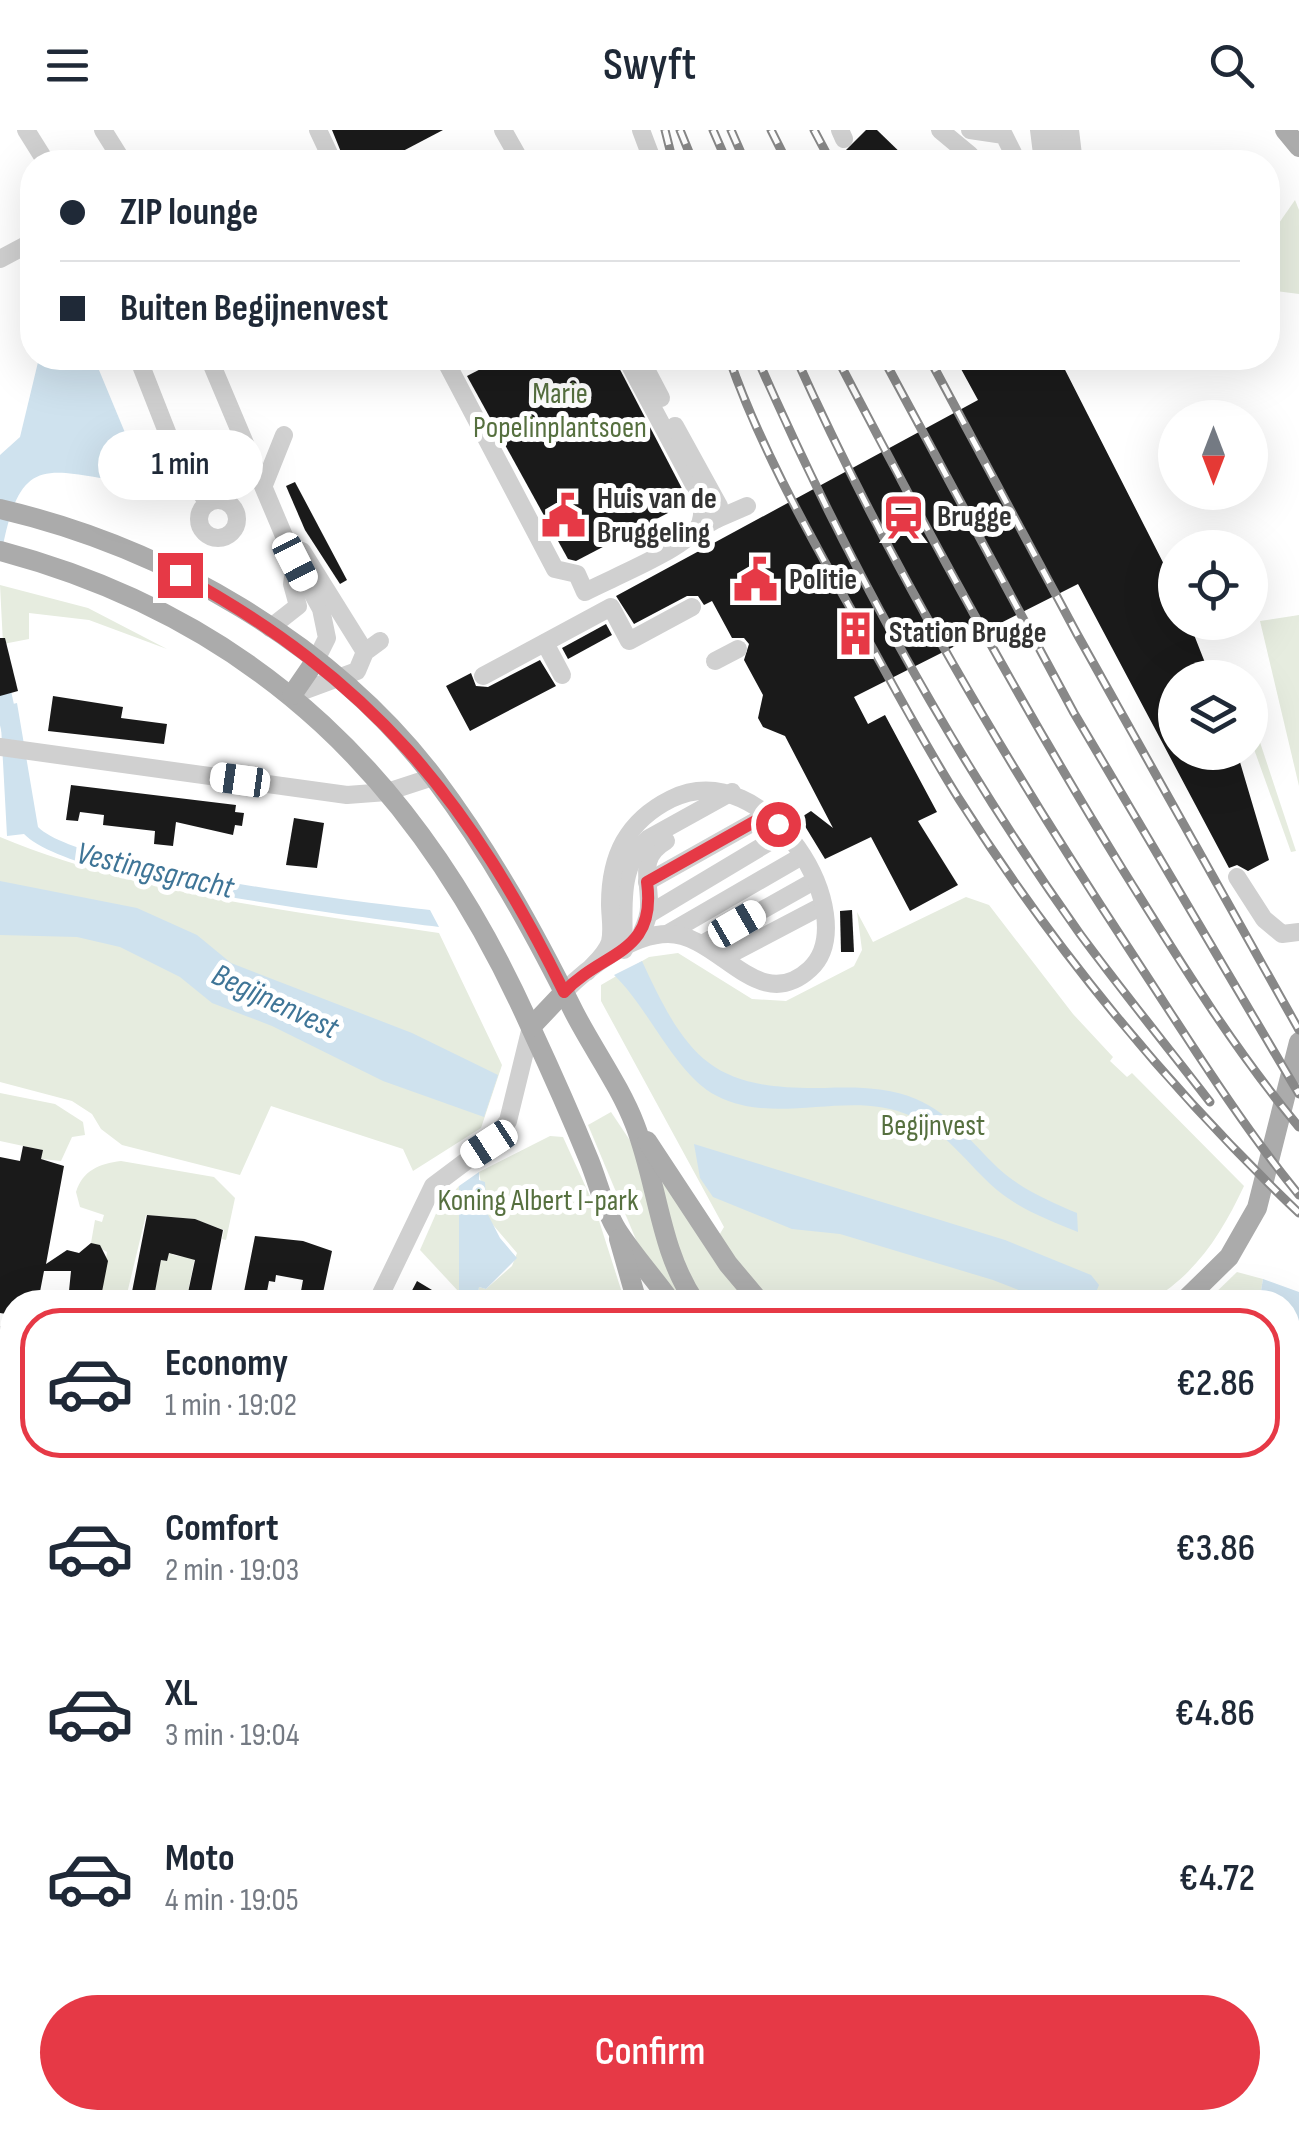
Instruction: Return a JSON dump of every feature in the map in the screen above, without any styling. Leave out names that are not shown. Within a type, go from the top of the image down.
[{"type":"main road","points":[[1285,130],[1299,147]]},
{"type":"main road","points":[[0,509],[32,516],[166,568],[270,628],[339,680],[434,777],[504,878],[634,1122],[728,1264],[750,1290]]},
{"type":"main road","points":[[0,551],[119,588],[176,616],[233,650],[292,695],[348,746],[431,850],[531,1027],[615,1228],[633,1290]]},
{"type":"main road","points":[[292,695],[316,660]]},
{"type":"main road","points":[[531,1027],[564,992]]},
{"type":"main road","points":[[1196,1290],[1220,1268],[1245,1234],[1257,1208],[1299,1042]]},
{"type":"main road","points":[[634,1122],[666,1240],[690,1290]]},
{"type":"main road","points":[[615,1228],[663,1290]]},
{"type":"street","points":[[940,130],[961,150]]},
{"type":"street","points":[[975,132],[1006,132]]},
{"type":"street","points":[[143,370],[178,460],[208,502]]},
{"type":"street","points":[[214,370],[295,562],[326,623],[327,638],[316,660]]},
{"type":"street","points":[[450,370],[555,569],[576,574],[588,606]]},
{"type":"street","points":[[632,370],[701,498],[702,519],[695,531]]},
{"type":"street","points":[[646,370],[719,506],[717,519]]},
{"type":"street","points":[[264,485],[284,435]]},
{"type":"street","points":[[264,485],[372,647],[357,671],[292,695]]},
{"type":"street","points":[[483,676],[544,643],[588,606],[695,531],[747,506]]},
{"type":"street","points":[[270,628],[298,606],[292,584],[295,562]]},
{"type":"street","points":[[588,606],[611,607],[630,641],[692,608]]},
{"type":"street","points":[[544,643],[562,675]]},
{"type":"street","points":[[715,661],[738,649]]},
{"type":"street","points":[[0,747],[348,795],[387,792],[434,777]]},
{"type":"street","points":[[588,972],[610,943],[610,884],[614,862],[630,828],[669,800],[690,791],[737,794],[768,814],[786,832],[814,881],[826,932],[820,954],[794,980],[759,982],[702,944],[668,934]]},
{"type":"street","points":[[649,914],[646,865],[652,849],[737,794]]},
{"type":"street","points":[[632,944],[624,886],[638,849],[649,838],[737,794]]},
{"type":"street","points":[[647,882],[768,814]]},
{"type":"street","points":[[632,944],[649,914],[786,832]]},
{"type":"street","points":[[564,992],[632,944],[668,934],[802,856]]},
{"type":"street","points":[[1237,877],[1264,919],[1282,934],[1299,932]]},
{"type":"street","points":[[702,944],[814,881]]},
{"type":"street","points":[[722,958],[822,906]]},
{"type":"street","points":[[384,1290],[433,1186],[489,1144],[514,1105],[531,1027]]},
{"type":"green space","points":[[1295,200],[1299,210],[1299,294],[1280,292],[1280,222]]},
{"type":"green space","points":[[0,585],[88,608],[167,649],[89,620],[29,613],[29,639],[3,644]]},
{"type":"green space","points":[[1299,615],[1299,786],[1264,640],[1268,640],[1268,620]]},
{"type":"green space","points":[[1268,766],[1296,851],[1291,852],[1262,770],[1268,770]]},
{"type":"green space","points":[[0,837],[53,857],[161,887],[439,933],[502,1065],[481,1128],[413,1171],[403,1149],[271,1106],[240,1175],[122,1145],[101,1129],[92,1114],[72,1101],[0,1082]]},
{"type":"green space","name":"Begijnvest","points":[[966,897],[989,905],[1073,1014],[1113,1057],[1110,1061],[1127,1077],[1132,1073],[1244,1186],[1226,1221],[1194,1266],[1167,1290],[759,1290],[718,1237],[724,1227],[601,1001],[601,985],[649,957],[678,953],[752,999],[786,1001],[854,966],[862,950],[857,912],[873,942]]},
{"type":"green space","points":[[0,1093],[55,1104],[83,1122],[85,1135],[72,1137],[61,1161],[41,1159],[42,1150],[0,1141]]},
{"type":"green space","points":[[611,1112],[635,1148],[684,1290],[670,1290],[637,1242],[588,1125]]},
{"type":"green space","name":"Koning Albert I-park","points":[[550,1136],[563,1137],[594,1205],[621,1290],[479,1290],[486,1289],[512,1266],[517,1253],[487,1218],[479,1172]]},
{"type":"green space","points":[[121,1161],[214,1177],[235,1198],[226,1240],[222,1239],[224,1230],[194,1219],[146,1215],[128,1290],[102,1290],[107,1252],[91,1243],[95,1220],[102,1222],[104,1215],[80,1207],[76,1192],[83,1178],[106,1164]]},
{"type":"green space","points":[[661,1174],[713,1259],[740,1290],[694,1290],[673,1250]]},
{"type":"green space","points":[[459,1186],[459,1290],[420,1250],[438,1209]]},
{"type":"green space","points":[[167,1245],[173,1255],[184,1257],[196,1251],[188,1290],[155,1290],[161,1260],[167,1261]]},
{"type":"green space","points":[[1237,1272],[1263,1279],[1261,1290],[1218,1290]]},
{"type":"water","points":[[36,370],[99,370],[143,476],[142,485],[81,475],[42,475],[28,483],[17,499],[0,561],[0,455],[20,437]]},
{"type":"water","points":[[17,703],[38,827],[64,842],[162,870],[430,910],[439,927],[286,906],[156,882],[52,852],[24,834],[7,836],[0,707]]},
{"type":"water","name":"Begijnenvest","points":[[0,881],[137,908],[197,935],[231,963],[412,1033],[498,1075],[484,1117],[383,1081],[272,1026],[212,1003],[180,977],[120,947],[77,937],[0,935]]},
{"type":"water","points":[[642,961],[674,1023],[709,1063],[756,1083],[871,1089],[916,1099],[950,1121],[1016,1182],[1077,1213],[1078,1232],[1006,1197],[946,1140],[911,1116],[863,1105],[764,1108],[740,1105],[717,1096],[676,1058],[614,975]]},
{"type":"water","points":[[694,1144],[1005,1240],[1091,1275],[1099,1285],[1097,1290],[1018,1290],[840,1234],[792,1229],[713,1197],[700,1178]]},
{"type":"water","points":[[479,1172],[479,1180],[485,1182],[486,1200],[482,1203],[500,1238],[517,1258],[486,1289],[459,1290],[459,1186]]},
{"type":"water","points":[[1263,1279],[1293,1290],[1261,1290]]},
{"type":"building","points":[[332,130],[443,130],[405,150],[340,150]]},
{"type":"building","points":[[866,130],[877,130],[898,150],[846,150]]},
{"type":"building","points":[[479,370],[620,370],[689,502],[576,561],[568,559],[467,376]]},
{"type":"building","name":"Station Brugge","points":[[962,370],[1065,370],[1158,553],[1158,640],[1196,640],[1204,660],[1158,660],[1158,734],[1078,584],[854,697],[868,724],[885,715],[937,812],[918,821],[958,885],[910,911],[871,837],[825,859],[800,818],[811,811],[833,828],[785,736],[763,727],[758,718],[763,695],[744,660],[749,644],[744,638],[732,638],[712,601],[704,605],[698,596],[687,596],[634,624],[616,596],[978,400]]},
{"type":"building","points":[[295,482],[347,580],[340,584],[305,530],[286,486]]},
{"type":"building","points":[[606,624],[612,635],[568,659],[562,648]]},
{"type":"building","points":[[0,638],[5,638],[18,691],[0,696]]},
{"type":"building","points":[[540,660],[556,686],[470,731],[446,686],[471,673],[476,686],[488,687]]},
{"type":"building","points":[[53,696],[123,707],[121,718],[167,724],[164,744],[48,731]]},
{"type":"building","name":"Station Brugge","points":[[1177,770],[1242,770],[1269,860],[1248,871],[1237,865],[1229,868]]},
{"type":"building","points":[[71,785],[236,805],[235,812],[244,813],[242,826],[235,825],[233,835],[176,822],[173,846],[154,844],[155,831],[103,825],[104,815],[80,812],[78,821],[66,820]]},
{"type":"building","points":[[294,818],[324,823],[317,868],[286,865]]},
{"type":"building","points":[[852,910],[854,952],[841,952],[840,911]]},
{"type":"building","points":[[23,1146],[43,1150],[41,1159],[64,1166],[46,1264],[67,1250],[79,1253],[91,1243],[100,1245],[108,1261],[102,1290],[69,1290],[71,1271],[44,1271],[40,1290],[0,1290],[0,1157],[20,1161]]},
{"type":"building","points":[[147,1215],[195,1219],[223,1230],[211,1290],[189,1290],[195,1260],[169,1253],[167,1261],[161,1260],[155,1290],[132,1290]]},
{"type":"building","points":[[255,1236],[303,1241],[332,1251],[324,1290],[301,1290],[303,1280],[276,1275],[275,1282],[269,1281],[267,1290],[244,1290]]},
{"type":"building","points":[[417,1281],[432,1290],[412,1290]]},
{"type":"waterway","name":"Vestingsgracht","points":[[0,682],[10,729]]},
{"type":"railway","points":[[665,130],[670,150]]},
{"type":"railway","points":[[680,130],[688,150]]},
{"type":"railway","points":[[713,130],[722,150]]},
{"type":"railway","points":[[731,130],[740,150]]},
{"type":"railway","points":[[771,130],[781,150]]},
{"type":"railway","points":[[814,130],[825,150]]},
{"type":"railway","points":[[734,370],[771,460],[805,525],[933,756],[996,855],[1075,964],[1160,1068],[1299,1213]]},
{"type":"railway","points":[[762,370],[864,581],[988,797],[1080,934],[1210,1102]]},
{"type":"railway","points":[[802,370],[910,587],[995,735],[1192,1045],[1299,1195]]},
{"type":"railway","points":[[843,370],[975,616],[1085,807],[1206,1002],[1299,1127]]},
{"type":"railway","points":[[889,370],[1074,713],[1299,1094]]},
{"type":"railway","points":[[935,370],[1077,634],[1299,1030]]},
{"type":"place","name":"Huis van de Bruggeling","points":[[564,516]]},
{"type":"place","name":"Brugge","points":[[904,517]]},
{"type":"place","name":"Politie","points":[[756,580]]},
{"type":"place","name":"Station Brugge","points":[[856,633]]},
{"type":"route","points":[[180,575],[231,603],[316,660],[404,742],[434,777],[504,878],[564,992],[580,976],[639,939],[649,914],[647,882],[768,814],[778,824]]},
{"type":"park label","name":"Marie Popelinplantsoen","points":[[560,411]]}]
